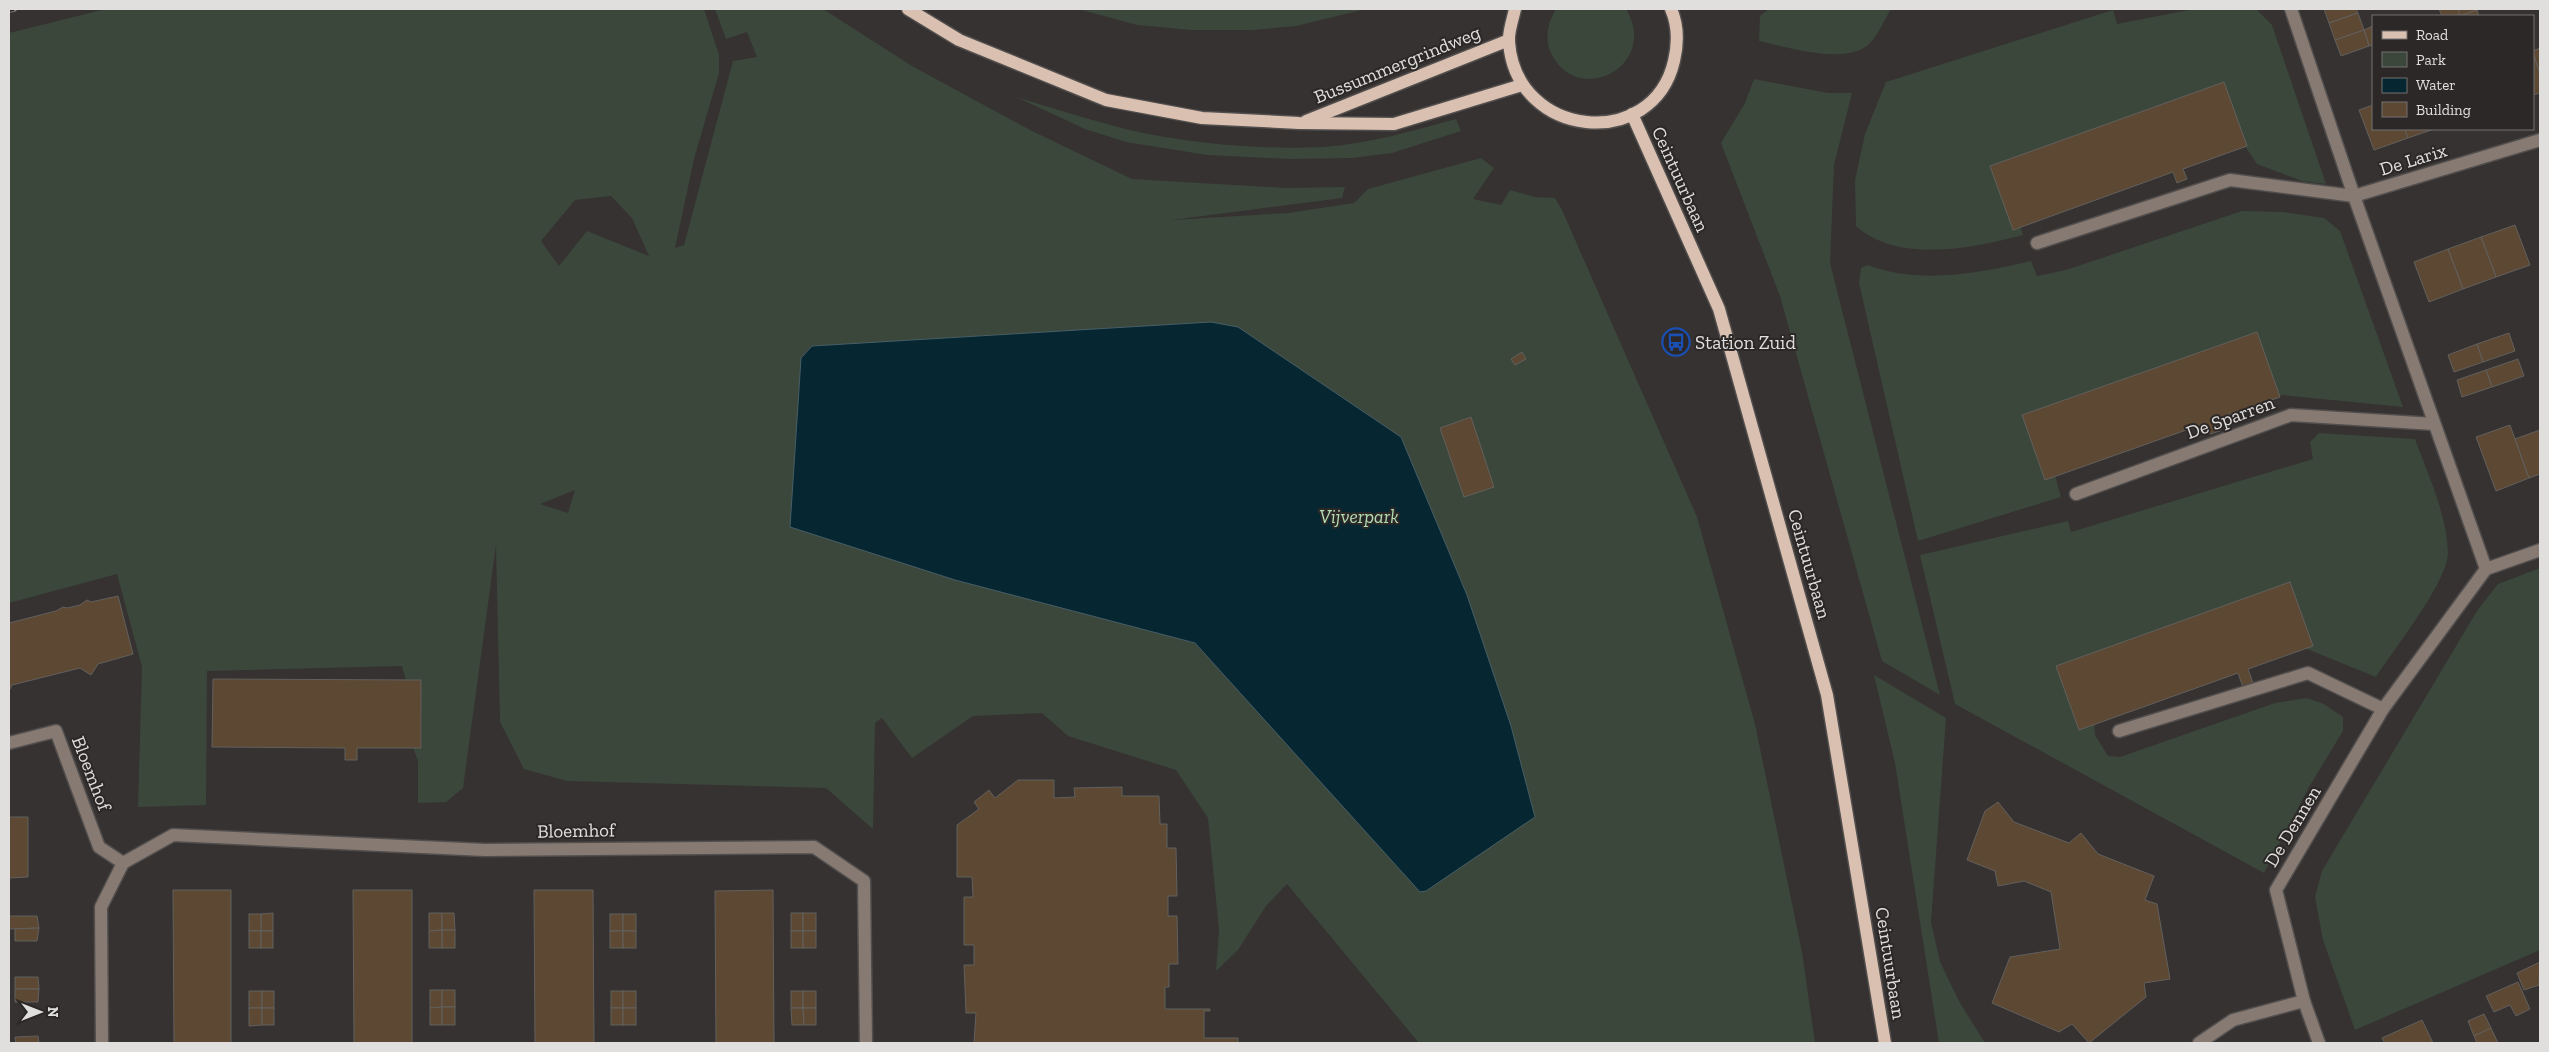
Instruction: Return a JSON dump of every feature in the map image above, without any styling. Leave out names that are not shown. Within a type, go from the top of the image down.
[{"type":"main road","name":"Bussummergrindweg","points":[[908,9],[959,40],[1106,100],[1202,118],[1299,123],[1394,124],[1522,85]]},
{"type":"main road","points":[[1515,9],[1509,40],[1512,64],[1522,85],[1544,108],[1572,121],[1603,123],[1632,114],[1656,97],[1671,73],[1678,45],[1676,11]]},
{"type":"main road","name":"Bussummergrindweg","points":[[1299,123],[1509,40]]},
{"type":"main road","name":"Ceintuurbaan","points":[[1632,114],[1719,309],[1827,695],[1886,1043]]},
{"type":"street","points":[[2291,9],[2354,196],[2486,569],[2540,550]]},
{"type":"street","name":"De Larix","points":[[2354,196],[2540,140]]},
{"type":"street","points":[[2036,243],[2230,180],[2354,196]]},
{"type":"street","name":"De Sparren","points":[[2076,494],[2291,415],[2434,424]]},
{"type":"street","name":"De Dennen","points":[[2319,1043],[2304,1001],[2276,890],[2383,709],[2486,569]]},
{"type":"street","points":[[2119,731],[2308,673],[2383,709]]},
{"type":"street","name":"Bloemhof","points":[[9,743],[56,730],[99,847],[123,863],[173,835],[485,850],[814,847],[864,881],[866,1043]]},
{"type":"street","points":[[102,1043],[101,907],[123,863]]},
{"type":"street","points":[[2199,1043],[2233,1020],[2304,1001]]},
{"type":"green space","name":"Vijverpark","points":[[106,9],[704,9],[719,55],[719,73],[694,159],[675,248],[684,245],[733,61],[757,57],[747,32],[726,39],[715,9],[823,9],[912,66],[1030,130],[1132,179],[1286,188],[1345,187],[1342,198],[1172,220],[1288,213],[1354,203],[1368,189],[1481,158],[1494,168],[1473,199],[1501,205],[1510,190],[1535,197],[1555,198],[1562,210],[1697,517],[1755,724],[1802,952],[1815,1043],[1419,1043],[1287,884],[1266,906],[1238,950],[1216,971],[1219,930],[1208,818],[1176,770],[1068,736],[1042,713],[973,716],[912,758],[882,718],[875,723],[873,829],[826,788],[567,781],[524,769],[500,722],[496,545],[463,788],[446,802],[418,803],[418,761],[412,745],[422,745],[421,681],[406,681],[402,666],[207,671],[206,805],[138,807],[142,667],[117,574],[9,603],[9,33]],"holes":[[[611,196],[632,218],[649,256],[587,231],[559,266],[541,241],[575,200]],[[575,490],[568,513],[540,504]]]},
{"type":"green space","points":[[1078,9],[1366,9],[1296,26],[1252,30],[1191,30],[1137,25]]},
{"type":"green space","points":[[1556,9],[1626,9],[1634,29],[1632,47],[1624,62],[1611,73],[1596,78],[1579,78],[1563,69],[1551,53],[1547,36],[1551,19]]},
{"type":"green space","points":[[1769,9],[1891,9],[1871,42],[1861,49],[1848,53],[1833,54],[1801,51],[1759,41],[1760,16]]},
{"type":"green space","points":[[2194,9],[2256,9],[2272,25],[2326,184],[2302,181],[2257,164],[2243,143],[2017,216],[2023,235],[2003,240],[1959,248],[1914,249],[1893,245],[1873,238],[1856,226],[1855,180],[1865,134],[1886,82],[2113,10],[2117,24]]},
{"type":"green space","points":[[1754,79],[1828,93],[1852,93],[1834,165],[1830,263],[1940,695],[1882,661],[1780,296],[1721,143],[1745,103]]},
{"type":"green space","points":[[1016,97],[1105,124],[1142,133],[1193,141],[1246,146],[1298,148],[1356,143],[1456,119],[1461,131],[1392,153],[1352,158],[1290,159],[1207,155],[1126,142],[1085,129]]},
{"type":"green space","points":[[2242,211],[2283,212],[2324,218],[2340,231],[2403,407],[2282,395],[2055,476],[2061,497],[1918,541],[1859,283],[1861,268],[1868,265],[1888,271],[1929,276],[1991,270],[2031,261],[2037,276],[2066,270]]},
{"type":"green space","points":[[2319,433],[2415,439],[2441,509],[2447,538],[2448,553],[2446,565],[2430,598],[2376,677],[2302,647],[2094,718],[2095,735],[2108,756],[2120,757],[2275,703],[2307,698],[2324,704],[2343,717],[2343,731],[2309,787],[2264,873],[1955,704],[1920,555],[2068,521],[2071,532],[2313,459],[2310,442]]},
{"type":"green space","points":[[2540,568],[2540,950],[2355,1030],[2323,940],[2315,897],[2322,871],[2477,611],[2498,584]]},
{"type":"green space","points":[[1874,675],[1946,718],[1931,922],[1940,962],[1960,1003],[1985,1043],[1939,1043],[1895,763]]},
{"type":"water","points":[[1211,322],[1238,327],[1401,437],[1467,595],[1511,726],[1535,817],[1426,891],[1420,892],[1195,643],[955,580],[790,527],[801,358],[812,346]]},
{"type":"building","points":[[2324,9],[2356,9],[2358,13],[2329,23]]},
{"type":"building","points":[[2439,9],[2458,9],[2460,15],[2442,15]]},
{"type":"building","points":[[2458,9],[2477,10],[2463,15],[2460,15]]},
{"type":"building","points":[[2477,10],[2479,15],[2463,15]]},
{"type":"building","points":[[2358,13],[2364,30],[2335,40],[2329,23]]},
{"type":"building","points":[[2372,26],[2372,45],[2369,46],[2364,30]]},
{"type":"building","points":[[2364,30],[2369,46],[2341,56],[2335,40]]},
{"type":"building","points":[[2540,48],[2540,74],[2534,56],[2534,51]]},
{"type":"building","points":[[2534,56],[2540,74],[2540,93],[2534,95]]},
{"type":"building","points":[[2224,82],[2247,146],[2183,169],[2187,179],[2177,183],[2173,172],[2013,230],[1990,166]]},
{"type":"building","points":[[2372,105],[2372,130],[2405,130],[2408,138],[2374,150],[2359,110]]},
{"type":"building","points":[[2405,130],[2431,130],[2408,138]]},
{"type":"building","points":[[2515,225],[2530,265],[2496,277],[2481,237]]},
{"type":"building","points":[[2481,237],[2496,277],[2463,289],[2448,249]]},
{"type":"building","points":[[2448,249],[2463,289],[2429,302],[2414,262]]},
{"type":"building","points":[[2257,332],[2280,397],[2216,419],[2220,431],[2210,434],[2206,423],[2045,480],[2022,415]]},
{"type":"building","points":[[2509,333],[2515,351],[2483,362],[2477,344]]},
{"type":"building","points":[[2477,344],[2483,362],[2454,372],[2448,355]]},
{"type":"building","points":[[1522,352],[1526,359],[1515,365],[1511,359]]},
{"type":"building","points":[[2518,359],[2524,376],[2492,387],[2486,370]]},
{"type":"building","points":[[2486,370],[2492,387],[2462,397],[2457,380]]},
{"type":"building","points":[[1471,417],[1494,487],[1464,497],[1440,428]]},
{"type":"building","points":[[2510,425],[2529,478],[2496,491],[2476,437]]},
{"type":"building","points":[[2540,430],[2540,474],[2529,478],[2515,439]]},
{"type":"building","points":[[2290,582],[2313,646],[2248,669],[2253,683],[2243,687],[2238,673],[2079,730],[2056,666]]},
{"type":"building","points":[[118,596],[133,654],[98,664],[91,675],[80,668],[12,685],[9,691],[9,623],[56,611],[63,607],[80,605],[87,600],[91,602]]},
{"type":"building","points":[[213,679],[421,680],[421,748],[357,748],[357,760],[345,760],[345,748],[212,747]]},
{"type":"building","points":[[1018,780],[1054,780],[1054,798],[1075,797],[1074,788],[1122,787],[1122,796],[1159,796],[1160,824],[1167,824],[1167,848],[1176,848],[1177,896],[1168,896],[1168,916],[1177,916],[1178,964],[1169,964],[1169,987],[1165,987],[1165,1009],[1210,1009],[1210,1011],[1204,1011],[1204,1038],[1238,1038],[1238,1043],[974,1043],[976,1013],[966,1013],[964,965],[974,965],[974,945],[964,945],[964,897],[973,897],[972,877],[957,877],[957,825],[979,809],[974,802],[989,790],[995,798]]},
{"type":"building","points":[[1998,802],[2014,822],[2069,843],[2081,833],[2098,854],[2154,876],[2145,900],[2157,904],[2170,979],[2144,983],[2146,997],[2089,1043],[2072,1024],[2059,1032],[1992,1003],[2010,957],[2060,949],[2051,892],[2024,881],[1998,886],[1995,871],[1967,860],[1985,811]]},
{"type":"building","points":[[9,817],[28,817],[28,877],[9,878]]},
{"type":"building","points":[[173,890],[231,890],[231,1043],[174,1043]]},
{"type":"building","points":[[353,890],[412,890],[412,1043],[354,1043]]},
{"type":"building","points":[[534,890],[593,890],[594,1043],[535,1043]]},
{"type":"building","points":[[773,890],[774,1043],[716,1043],[715,891]]},
{"type":"building","points":[[273,913],[273,931],[261,931],[261,914]]},
{"type":"building","points":[[429,913],[442,913],[442,930],[429,931]]},
{"type":"building","points":[[442,913],[454,913],[455,930],[442,930]]},
{"type":"building","points":[[791,913],[803,913],[803,931],[791,931]]},
{"type":"building","points":[[803,913],[816,913],[816,931],[803,931]]},
{"type":"building","points":[[249,914],[261,914],[261,931],[249,931]]},
{"type":"building","points":[[610,914],[623,914],[623,931],[610,931]]},
{"type":"building","points":[[623,914],[636,914],[636,931],[623,931]]},
{"type":"building","points":[[9,916],[37,916],[39,928],[9,929]]},
{"type":"building","points":[[39,928],[37,941],[15,941],[15,929]]},
{"type":"building","points":[[442,930],[455,930],[455,948],[442,948]]},
{"type":"building","points":[[442,930],[442,948],[429,948],[429,931]]},
{"type":"building","points":[[249,931],[261,931],[261,948],[249,948]]},
{"type":"building","points":[[261,931],[273,931],[273,948],[261,948]]},
{"type":"building","points":[[610,931],[623,931],[623,948],[610,948]]},
{"type":"building","points":[[623,931],[636,931],[636,948],[623,948]]},
{"type":"building","points":[[791,931],[803,931],[803,948],[791,948]]},
{"type":"building","points":[[803,931],[816,931],[816,948],[803,948]]},
{"type":"building","points":[[2540,962],[2539,985],[2524,990],[2517,973]]},
{"type":"building","points":[[15,977],[38,977],[39,989],[15,989]]},
{"type":"building","points":[[2518,982],[2530,1009],[2516,1016],[2510,1005],[2494,1012],[2486,996]]},
{"type":"building","points":[[15,989],[39,989],[38,1002],[15,1002]]},
{"type":"building","points":[[430,990],[442,990],[442,1007],[430,1008]]},
{"type":"building","points":[[442,990],[455,990],[455,1007],[442,1007]]},
{"type":"building","points":[[249,991],[262,991],[262,1008],[249,1008]]},
{"type":"building","points":[[262,991],[274,991],[274,1008],[262,1008]]},
{"type":"building","points":[[611,991],[623,991],[623,1008],[611,1008]]},
{"type":"building","points":[[623,991],[636,991],[636,1008],[623,1008]]},
{"type":"building","points":[[791,991],[803,991],[803,1008],[791,1008]]},
{"type":"building","points":[[803,991],[816,991],[816,1008],[803,1008]]},
{"type":"building","points":[[442,1007],[442,1025],[430,1025],[430,1008]]},
{"type":"building","points":[[442,1007],[455,1007],[455,1025],[442,1025]]},
{"type":"building","points":[[249,1008],[262,1008],[262,1025],[249,1026]]},
{"type":"building","points":[[262,1008],[274,1008],[274,1025],[262,1025]]},
{"type":"building","points":[[611,1008],[623,1008],[623,1025],[611,1025]]},
{"type":"building","points":[[623,1008],[636,1008],[636,1025],[623,1025]]},
{"type":"building","points":[[791,1008],[803,1008],[804,1025],[792,1025]]},
{"type":"building","points":[[803,1008],[816,1008],[816,1025],[804,1025]]},
{"type":"building","points":[[2484,1014],[2491,1028],[2474,1036],[2468,1021]]},
{"type":"building","points":[[2422,1020],[2433,1043],[2385,1043],[2382,1038]]},
{"type":"building","points":[[2491,1028],[2498,1043],[2477,1043],[2474,1036]]},
{"type":"building","points":[[38,1036],[39,1043],[16,1043],[15,1037]]},
{"type":"railway","points":[[9,10],[14,9]]},
{"type":"place","name":"Station Zuid","points":[[1676,342]]}]
